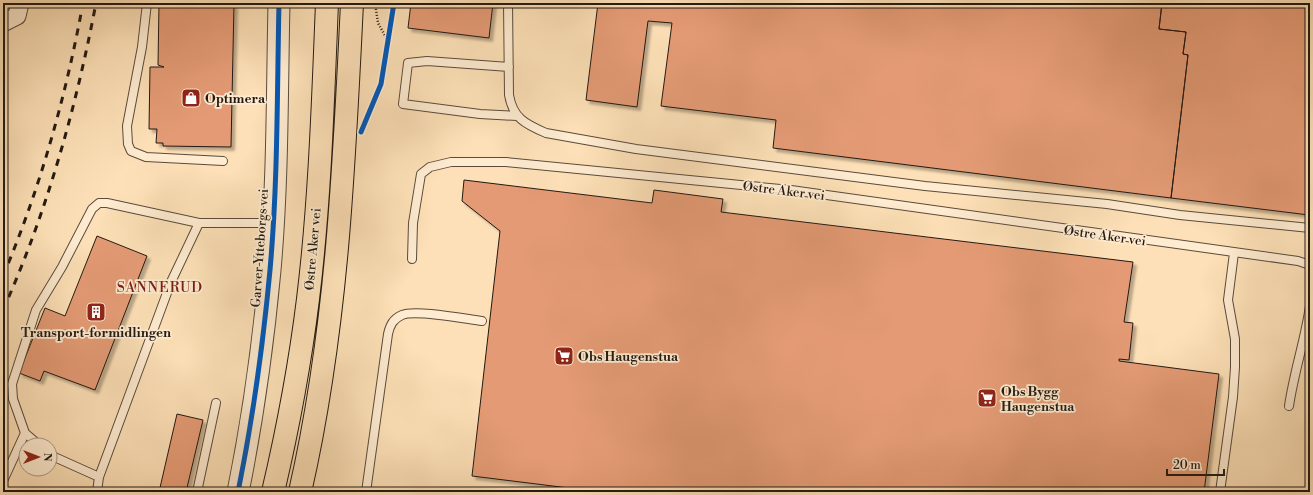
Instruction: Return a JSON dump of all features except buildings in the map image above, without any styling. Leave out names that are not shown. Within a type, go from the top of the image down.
[{"type":"highway","name":"Østre Aker vei","points":[[273,492],[301,353],[309,290],[319,167],[326,3]]},
{"type":"highway","name":"Østre Aker vei","points":[[304,486],[329,330],[338,252],[352,3]]},
{"type":"street","points":[[3,23],[17,16],[20,3]]},
{"type":"street","name":"Garver Ytteborgs vei","points":[[238,492],[261,358],[273,224],[278,3]]},
{"type":"lane","points":[[147,3],[142,47],[127,126],[128,144],[132,151],[146,157],[223,161]]},
{"type":"lane","points":[[508,3],[509,95],[511,108],[517,116]]},
{"type":"lane","points":[[509,67],[427,61],[408,64],[403,104],[480,114],[517,116]]},
{"type":"lane","name":"Østre Aker vei","points":[[517,116],[532,127],[546,133],[636,149],[925,186],[1107,204],[1180,215],[1310,228]]},
{"type":"lane","name":"Østre Aker vei","points":[[412,260],[413,223],[420,174],[430,167],[450,162],[506,162],[791,190],[1298,261],[1310,265]]},
{"type":"lane","points":[[30,437],[25,433],[13,399],[12,384],[36,310],[62,267],[92,209],[99,203],[107,202],[199,223],[273,224]]},
{"type":"lane","points":[[97,492],[99,477],[171,282],[199,223]]},
{"type":"lane","points":[[1220,492],[1234,375],[1235,339],[1228,300],[1234,253]]},
{"type":"lane","points":[[1289,406],[1293,377],[1302,351],[1310,306]]},
{"type":"lane","points":[[366,492],[388,334],[394,319],[400,315],[412,312],[482,321]]},
{"type":"lane","points":[[197,492],[216,403]]},
{"type":"lane","points":[[3,481],[25,433]]},
{"type":"lane","points":[[58,459],[99,477]]},
{"type":"path","points":[[375,3],[378,22],[388,41]]},
{"type":"path","points":[[366,121],[381,84],[394,3]]},
{"type":"railway","points":[[3,276],[29,210],[50,142],[69,73],[83,3]]},
{"type":"railway","points":[[3,310],[33,235],[58,159],[79,81],[96,3]]},
{"type":"cycle path","points":[[238,492],[257,381],[273,237],[276,170],[279,3]]},
{"type":"cycle path","points":[[361,132],[381,84],[394,3]]},
{"type":"place","name":"Optimera","points":[[191,98]]},
{"type":"place","name":"Transport-formidlingen","points":[[96,312]]},
{"type":"place","name":"Obs Haugenstua","points":[[564,356]]},
{"type":"place","name":"Obs Bygg Haugenstua","points":[[987,398]]},
{"type":"district","name":"SANNERUD","points":[[160,287]]}]
